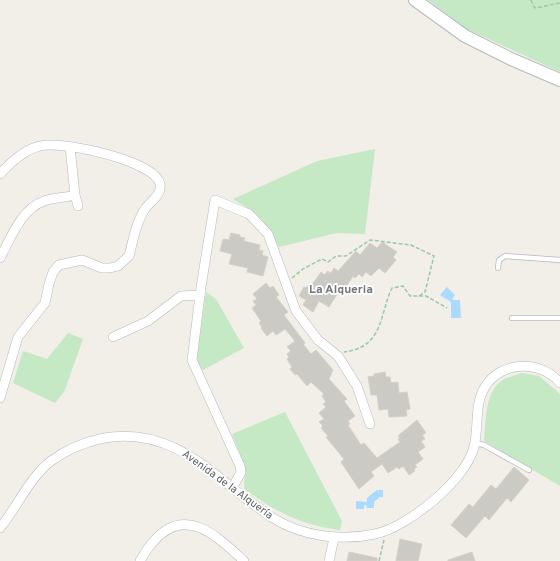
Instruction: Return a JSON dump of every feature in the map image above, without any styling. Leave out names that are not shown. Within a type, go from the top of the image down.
[{"type":"main road","points":[[415,0],[465,36],[560,80]]},
{"type":"street","points":[[0,174],[25,152],[39,146],[54,144],[106,153],[151,173],[158,180],[160,190],[158,195],[144,210],[129,256],[125,261],[110,268],[102,268],[82,260],[59,265],[49,284],[45,303],[18,337],[0,398]]},
{"type":"street","points":[[70,147],[75,195],[78,206]]},
{"type":"street","points":[[0,258],[15,229],[33,206],[44,201],[75,195]]},
{"type":"street","points":[[233,487],[241,472],[240,466],[192,360],[200,295],[215,200],[249,214],[268,234],[296,311],[318,340],[338,356],[357,386],[370,424]]},
{"type":"street","points":[[113,336],[148,321],[181,296],[200,295]]},
{"type":"street","name":"Avenida de la Alquería","points":[[0,528],[38,474],[50,462],[64,452],[87,442],[112,437],[146,438],[178,448],[233,487],[274,519],[302,530],[334,538],[359,537],[386,532],[422,509],[449,486],[470,460],[475,443],[479,405],[485,387],[496,375],[508,369],[524,366],[536,366],[554,376],[560,383]]},
{"type":"street","points":[[140,561],[154,540],[164,531],[178,526],[192,525],[205,528],[217,536],[244,561]]},
{"type":"street","points":[[329,561],[334,538]]},
{"type":"lane","points":[[498,268],[499,260],[505,256],[560,260]]},
{"type":"lane","points":[[512,318],[560,318]]},
{"type":"lane","points":[[475,443],[484,445],[529,470]]},
{"type":"path","points":[[531,0],[536,8],[560,3]]},
{"type":"path","points":[[289,281],[303,269],[322,259],[328,262],[336,256],[346,256],[370,240],[411,245],[434,256],[425,292],[419,296]]},
{"type":"path","points":[[338,356],[342,352],[354,351],[366,345],[377,332],[383,317],[386,300],[392,288],[403,286],[410,296],[426,296],[447,308]]},
{"type":"path","points":[[378,561],[386,532]]},
{"type":"green space","points":[[428,0],[560,0],[560,72],[467,29]]},
{"type":"green space","points":[[375,149],[365,234],[337,233],[279,247],[270,230],[260,218],[233,199],[317,161]]},
{"type":"green space","points":[[206,292],[216,299],[244,348],[203,370],[198,363],[197,356]]},
{"type":"green space","points":[[68,333],[83,339],[64,392],[55,403],[13,383],[23,351],[47,359]]},
{"type":"green space","points":[[522,373],[539,376],[560,394],[560,486],[484,441],[487,407],[493,391],[497,384],[504,379]]},
{"type":"green space","points":[[285,412],[342,521],[340,530],[313,525],[289,516],[278,511],[244,489],[245,466],[232,434]]},
{"type":"water","points":[[447,287],[455,295],[452,299],[460,300],[461,318],[451,318],[451,302],[440,295]]},
{"type":"water","points":[[377,490],[383,490],[383,497],[380,497],[374,502],[374,508],[367,508],[366,505],[364,505],[364,509],[356,509],[356,501],[367,502],[367,498]]},
{"type":"building","points":[[231,233],[245,238],[244,241],[260,245],[259,250],[263,251],[262,255],[268,257],[263,276],[247,272],[248,268],[229,264],[232,254],[220,251],[223,239],[229,240]]},
{"type":"building","points":[[382,242],[397,252],[393,257],[396,260],[385,273],[379,268],[371,276],[366,272],[362,277],[359,274],[355,278],[353,276],[342,293],[339,291],[329,307],[319,301],[313,312],[303,305],[306,300],[299,296],[304,287],[306,288],[309,284],[311,285],[321,272],[325,275],[327,271],[331,273],[334,268],[338,271],[356,251],[360,255],[370,243],[377,248]]},
{"type":"building","points":[[266,283],[270,288],[273,286],[279,295],[276,297],[288,312],[284,315],[305,343],[303,344],[311,354],[316,350],[333,370],[329,379],[347,399],[344,401],[355,416],[348,421],[350,424],[348,425],[361,445],[364,443],[377,458],[400,442],[398,439],[400,438],[398,436],[417,420],[426,433],[422,435],[425,439],[421,441],[425,447],[418,452],[423,459],[415,465],[417,467],[414,469],[415,471],[409,475],[403,466],[399,469],[397,467],[388,473],[382,464],[371,472],[374,476],[359,489],[341,462],[344,459],[326,437],[328,436],[321,428],[323,426],[319,422],[324,419],[319,413],[326,407],[323,404],[326,402],[322,396],[324,394],[311,382],[307,386],[297,374],[295,375],[290,369],[292,367],[287,359],[289,357],[287,354],[291,351],[287,347],[295,341],[285,329],[276,335],[273,331],[267,336],[261,328],[262,327],[259,323],[261,321],[252,308],[256,305],[253,301],[257,299],[253,294]]},
{"type":"building","points":[[385,372],[386,377],[390,377],[391,383],[398,382],[399,393],[407,392],[410,409],[406,410],[407,416],[389,417],[388,409],[379,410],[377,395],[371,395],[368,377]]},
{"type":"building","points":[[514,467],[529,480],[511,502],[507,498],[489,520],[485,516],[466,538],[451,525],[469,504],[473,507],[491,485],[496,489]]},
{"type":"building","points":[[400,539],[422,544],[418,561],[396,561]]},
{"type":"building","points":[[349,552],[377,558],[377,561],[347,561]]},
{"type":"building","points":[[472,552],[475,561],[448,561],[448,560]]},
{"type":"district","name":"La Alqueria","points":[[341,289]]}]
